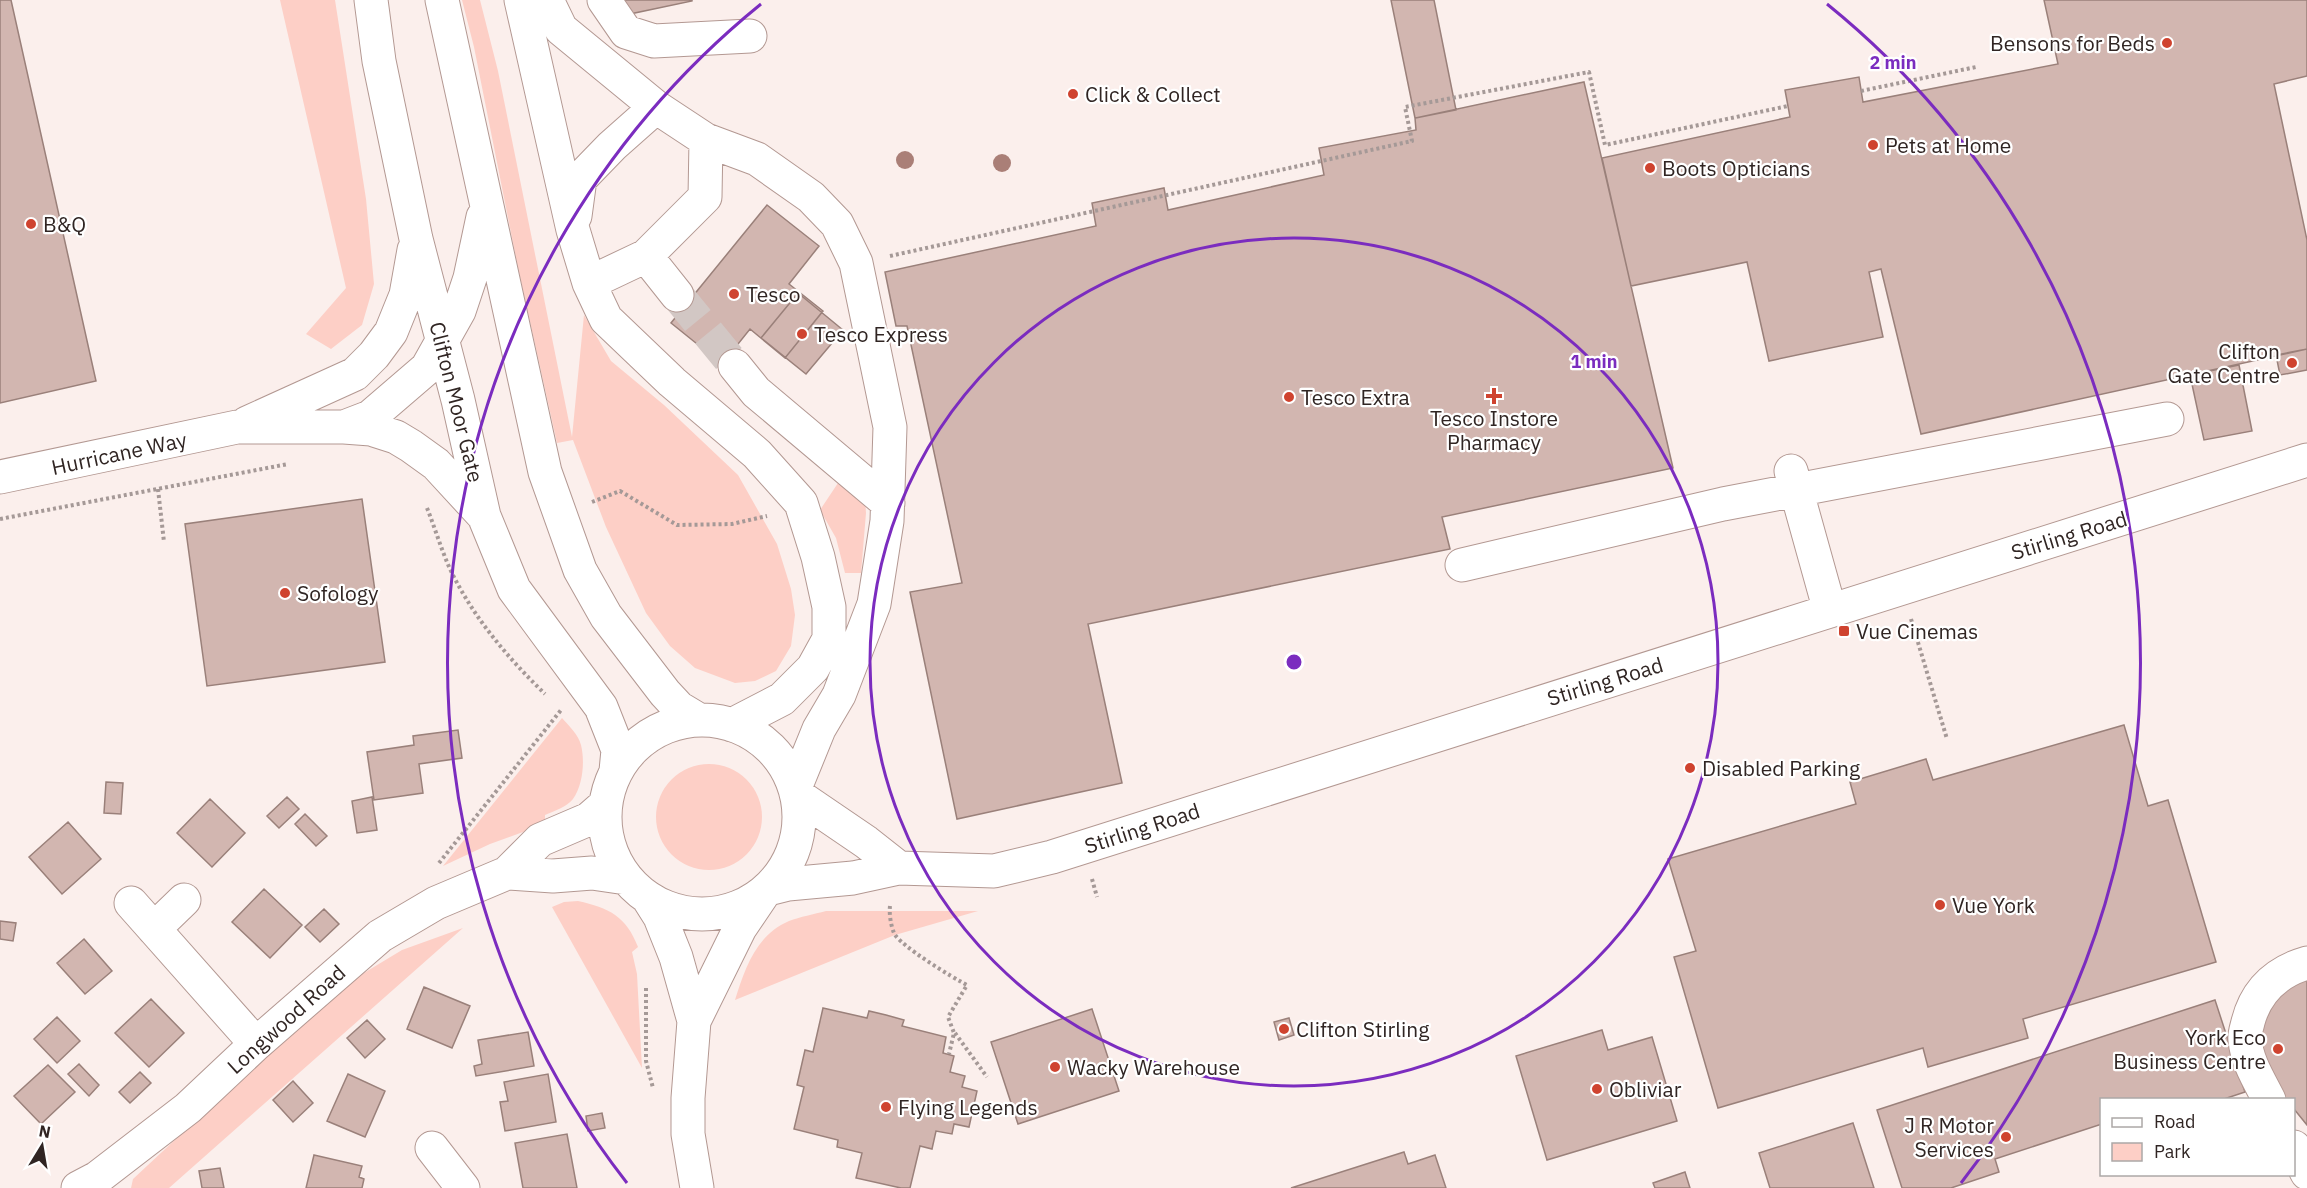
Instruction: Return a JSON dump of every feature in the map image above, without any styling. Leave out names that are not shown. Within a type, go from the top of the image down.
[{"type":"street","name":"Clifton Moor Gate","points":[[371,0],[379,61],[416,239],[484,516],[514,589],[601,707],[618,750],[616,771]]},
{"type":"street","points":[[442,0],[544,472],[580,570],[606,616],[679,708],[699,720]]},
{"type":"street","points":[[521,0],[573,230],[589,283],[606,319],[672,382],[758,454],[801,503],[819,557],[829,607],[829,639],[813,668],[782,699],[732,725]]},
{"type":"street","points":[[547,0],[561,29],[656,107],[706,140],[757,159],[811,197],[837,224],[855,263],[890,426],[888,521],[874,604],[839,695],[819,729],[796,792]]},
{"type":"street","points":[[604,0],[626,32],[654,41],[750,36]]},
{"type":"street","points":[[573,230],[580,179],[612,146],[656,107]]},
{"type":"street","points":[[589,283],[646,256],[705,196],[706,140]]},
{"type":"street","points":[[344,427],[370,417],[427,368],[459,311],[467,289],[485,207]]},
{"type":"street","name":"Hurricane Way","points":[[237,428],[355,374],[374,355],[391,332],[406,295],[416,239]]},
{"type":"street","points":[[646,256],[677,295]]},
{"type":"street","points":[[735,366],[756,392],[888,503]]},
{"type":"street","points":[[1462,565],[1723,504],[1794,481],[2167,419]]},
{"type":"street","name":"Hurricane Way","points":[[0,477],[237,428],[371,429],[396,437],[436,464],[484,516]]},
{"type":"street","name":"Stirling Road","points":[[766,891],[788,884],[853,878],[899,868],[994,871],[1052,857],[2307,460]]},
{"type":"street","points":[[1794,481],[1830,611]]},
{"type":"street","points":[[694,1021],[740,928],[782,873],[792,855],[798,836],[800,815],[796,792],[781,761],[760,739],[732,725],[699,720],[666,727],[637,745],[616,771],[605,805],[606,831],[612,856],[660,917],[676,957],[694,1021],[688,1098],[688,1134],[697,1188]]},
{"type":"street","points":[[796,792],[899,868]]},
{"type":"street","name":"Longwood Road","points":[[92,1185],[188,1108],[256,1044],[380,936],[436,903],[507,873],[540,840],[589,819],[605,805]]},
{"type":"street","name":"Longwood Road","points":[[507,873],[553,876],[592,873],[637,888]]},
{"type":"street","points":[[637,888],[670,909],[694,914],[719,913],[743,905],[766,891]]},
{"type":"street","points":[[154,929],[184,900]]},
{"type":"street","points":[[131,903],[256,1044]]},
{"type":"street","points":[[2268,1098],[2251,1065],[2244,1037],[2252,1008],[2265,986],[2291,968],[2307,963]]},
{"type":"street","points":[[432,1148],[463,1188]]},
{"type":"street","points":[[2295,1149],[2307,1173]]},
{"type":"path","points":[[1861,91],[1976,67]]},
{"type":"path","points":[[892,268],[890,256],[1412,141],[1405,107],[1589,72],[1605,144],[1788,106]]},
{"type":"path","points":[[0,519],[299,462]]},
{"type":"path","points":[[158,489],[164,542]]},
{"type":"path","points":[[585,505],[620,491],[677,525],[732,524],[771,515]]},
{"type":"path","points":[[426,504],[450,568],[470,605],[497,644],[569,718]]},
{"type":"path","points":[[1901,588],[1947,739]]},
{"type":"path","points":[[438,863],[561,710]]},
{"type":"path","points":[[899,868],[889,912],[895,935],[942,972],[967,985],[948,1017],[954,1033],[987,1077]]},
{"type":"path","points":[[646,980],[646,1061],[653,1090]]},
{"type":"path","points":[[949,1054],[954,1033]]},
{"type":"green space","points":[[280,0],[335,0],[366,199],[374,284],[362,325],[331,349],[306,334],[346,288]]},
{"type":"green space","points":[[462,0],[480,0],[498,71],[572,437],[584,315],[611,361],[664,405],[738,475],[777,544],[791,589],[795,615],[791,646],[776,671],[755,681],[735,683],[695,668],[670,646],[646,613],[606,527],[573,440],[557,443],[518,268],[474,47]]},
{"type":"green space","points":[[840,480],[865,498],[861,573],[845,573],[836,538],[820,510]]},
{"type":"green space","points":[[562,718],[578,737],[582,751],[581,780],[573,799],[564,807],[545,815],[545,824],[490,844],[443,866]]},
{"type":"green space","points":[[709,764],[729,768],[747,779],[758,797],[762,817],[758,837],[747,855],[729,866],[709,870],[689,866],[671,855],[660,837],[656,817],[660,797],[671,779],[689,768]]},
{"type":"green space","points":[[578,901],[607,910],[615,915],[628,928],[638,947],[632,952],[637,974],[642,1068],[552,907],[564,902]]},
{"type":"green space","points":[[826,911],[978,911],[895,935],[735,1000],[753,954],[768,935],[789,921]]},
{"type":"green space","points":[[463,928],[169,1188],[131,1188],[133,1179],[269,1052],[354,979],[402,950]]},
{"type":"building","name":"B&Q","points":[[0,0],[11,0],[96,381],[0,403]]},
{"type":"building","points":[[622,0],[692,0],[692,1],[625,15]]},
{"type":"building","points":[[1391,0],[1434,0],[1456,110],[1415,118]]},
{"type":"building","points":[[2044,0],[2307,0],[2307,76],[2274,84],[2307,240],[2307,349],[1921,434],[1881,269],[1869,272],[1883,337],[1769,361],[1747,262],[1631,286],[1602,158],[1790,117],[1785,90],[1859,77],[1863,102],[2058,64]]},
{"type":"building","name":"Tesco Extra","points":[[1584,82],[1673,468],[1442,517],[1450,549],[1088,624],[1122,783],[957,819],[910,592],[962,583],[907,326],[896,326],[885,272],[1096,226],[1092,203],[1164,188],[1168,210],[1324,175],[1319,148],[1416,130],[1415,118]]},
{"type":"building","points":[[767,205],[819,246],[789,284],[823,311],[785,358],[750,329],[722,364],[671,323]]},
{"type":"building","name":"Tesco Express","points":[[798,293],[843,330],[806,374],[761,338]]},
{"type":"building","name":"Clifton Gate Centre","points":[[2307,349],[2307,370],[2280,375],[2276,355]]},
{"type":"building","points":[[2239,365],[2252,431],[2204,440],[2190,375]]},
{"type":"building","name":"Sofology","points":[[362,499],[385,662],[207,686],[185,524]]},
{"type":"building","name":"Vue York","points":[[2124,725],[2148,806],[2168,800],[2216,962],[2023,1019],[2028,1038],[1928,1067],[1923,1048],[1718,1108],[1674,957],[1696,951],[1668,859],[1856,804],[1850,782],[1926,759],[1933,780]]},
{"type":"building","points":[[458,730],[462,758],[419,764],[423,793],[374,800],[367,752],[414,745],[413,736]]},
{"type":"building","points":[[106,782],[123,783],[121,814],[104,813]]},
{"type":"building","points":[[287,797],[299,809],[279,828],[267,816]]},
{"type":"building","points":[[372,797],[377,830],[357,833],[352,801]]},
{"type":"building","points":[[210,799],[245,833],[212,867],[177,833]]},
{"type":"building","points":[[305,814],[327,836],[316,846],[295,824]]},
{"type":"building","points":[[68,822],[101,859],[62,894],[29,857]]},
{"type":"building","points":[[264,889],[302,925],[270,958],[232,922]]},
{"type":"building","points":[[324,909],[339,924],[320,942],[305,927]]},
{"type":"building","points":[[0,921],[16,923],[13,941],[0,939]]},
{"type":"building","points":[[84,939],[112,971],[85,994],[57,963]]},
{"type":"building","name":"York Eco Business Centre","points":[[2307,980],[2307,1125],[2295,1110],[2295,1098],[2284,1098],[2248,1055],[2281,988]]},
{"type":"building","points":[[424,987],[470,1006],[452,1048],[407,1029]]},
{"type":"building","points":[[151,999],[184,1033],[149,1067],[115,1033]]},
{"type":"building","points":[[2215,1000],[2245,1092],[2227,1098],[2100,1098],[2100,1125],[1995,1159],[1999,1172],[1951,1188],[1902,1188],[1877,1110]]},
{"type":"building","name":"Flying Legends","points":[[823,1008],[867,1018],[869,1011],[886,1015],[904,1020],[902,1026],[946,1037],[943,1053],[954,1056],[950,1072],[965,1076],[962,1087],[977,1091],[969,1127],[954,1124],[952,1134],[936,1131],[932,1149],[920,1146],[910,1188],[856,1178],[862,1153],[837,1147],[838,1140],[794,1129],[804,1087],[797,1085],[805,1050],[813,1052]]},
{"type":"building","name":"Wacky Warehouse","points":[[1092,1009],[1119,1091],[1018,1124],[991,1042]]},
{"type":"building","points":[[57,1017],[80,1041],[57,1063],[34,1039]]},
{"type":"building","name":"Clifton Stirling","points":[[1289,1018],[1294,1035],[1279,1040],[1274,1022]]},
{"type":"building","points":[[367,1020],[385,1039],[365,1058],[347,1038]]},
{"type":"building","name":"Obliviar","points":[[1602,1030],[1608,1050],[1652,1037],[1677,1121],[1547,1160],[1516,1056]]},
{"type":"building","points":[[528,1032],[534,1066],[476,1076],[474,1066],[482,1064],[478,1040]]},
{"type":"building","points":[[79,1064],[99,1085],[89,1096],[68,1074]]},
{"type":"building","points":[[48,1065],[75,1092],[41,1124],[14,1096]]},
{"type":"building","points":[[140,1072],[151,1083],[130,1103],[119,1092]]},
{"type":"building","points":[[348,1074],[385,1091],[365,1137],[327,1121]]},
{"type":"building","points":[[548,1074],[556,1122],[505,1131],[500,1102],[508,1101],[504,1082]]},
{"type":"building","points":[[293,1081],[313,1103],[293,1122],[273,1100]]},
{"type":"building","points":[[602,1113],[605,1128],[588,1131],[586,1116]]},
{"type":"building","points":[[1853,1123],[1874,1188],[1770,1188],[1759,1153]]},
{"type":"building","points":[[567,1134],[577,1188],[523,1188],[515,1143]]},
{"type":"building","points":[[1404,1152],[1408,1164],[1435,1155],[1446,1188],[1291,1188]]},
{"type":"building","points":[[314,1155],[362,1166],[359,1177],[364,1179],[362,1188],[306,1188]]},
{"type":"building","points":[[220,1168],[224,1188],[202,1188],[199,1171]]},
{"type":"building","points":[[1685,1172],[1690,1188],[1655,1188],[1653,1183]]},
{"type":"tunnel","points":[[677,295],[735,366]]},
{"type":"place","name":"Bensons for Beds","points":[[2167,43]]},
{"type":"place","name":"Click & Collect","points":[[1073,94]]},
{"type":"place","name":"Pets at Home","points":[[1873,145]]},
{"type":"place","name":"Boots Opticians","points":[[1650,168]]},
{"type":"place","name":"B&Q","points":[[31,224]]},
{"type":"place","name":"Tesco","points":[[734,294]]},
{"type":"place","name":"Tesco Express","points":[[802,334]]},
{"type":"place","name":"Clifton Gate Centre","points":[[2292,363]]},
{"type":"place","name":"Tesco Instore Pharmacy","points":[[1494,396]]},
{"type":"place","name":"Tesco Extra","points":[[1289,397]]},
{"type":"place","name":"Sofology","points":[[285,593]]},
{"type":"place","name":"Vue Cinemas","points":[[1844,631]]},
{"type":"place","name":"Disabled Parking","points":[[1690,768]]},
{"type":"place","name":"Vue York","points":[[1940,905]]},
{"type":"place","name":"Clifton Stirling","points":[[1284,1029]]},
{"type":"place","name":"York Eco Business Centre","points":[[2278,1049]]},
{"type":"place","name":"Wacky Warehouse","points":[[1055,1067]]},
{"type":"place","name":"Obliviar","points":[[1597,1089]]},
{"type":"place","name":"Flying Legends","points":[[886,1107]]},
{"type":"place","name":"J R Motor Services","points":[[2006,1137]]}]
